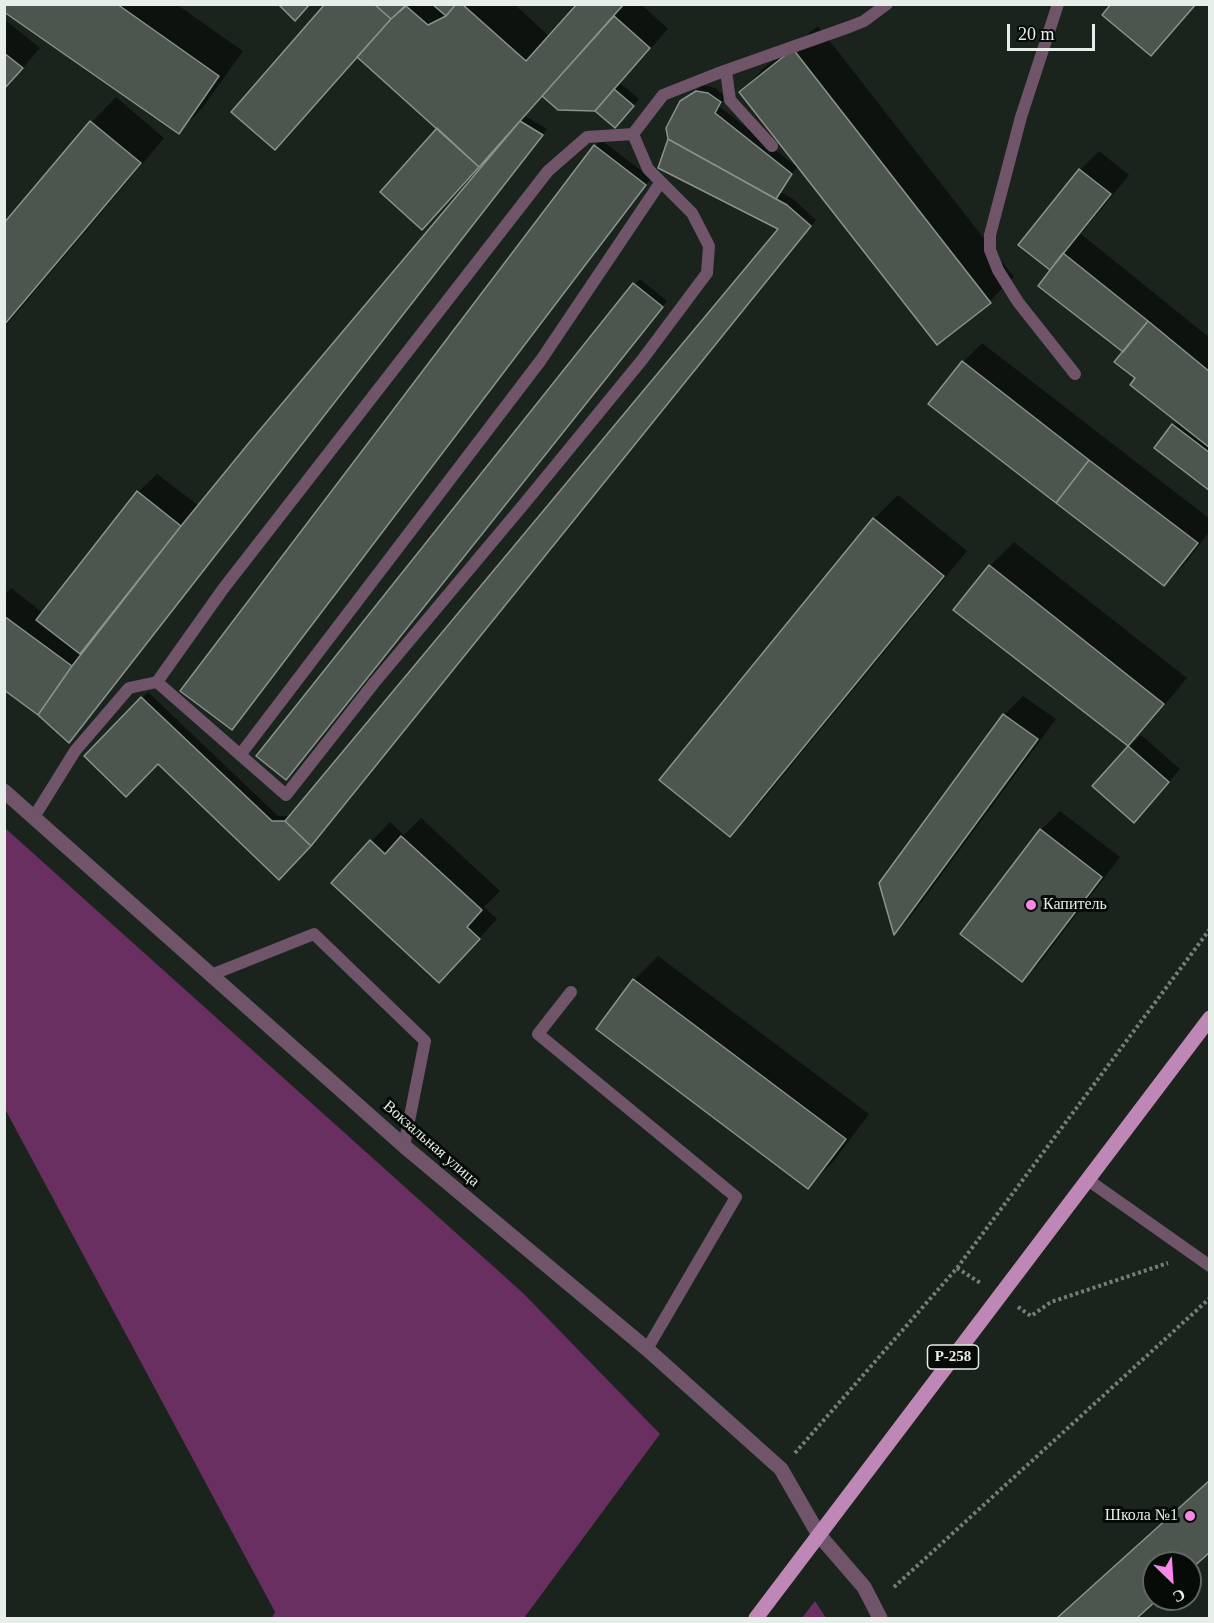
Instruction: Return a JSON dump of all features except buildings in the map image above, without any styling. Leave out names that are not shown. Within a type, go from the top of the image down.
[{"type":"main road","name":"Р-258","points":[[756,1618],[1209,1018]]},
{"type":"street","name":"Вокзальная улица","points":[[4,791],[404,1146],[647,1349],[781,1469],[819,1534],[864,1587],[881,1618]]},
{"type":"lane","points":[[34,817],[75,751],[129,688],[157,682],[223,589],[548,171],[587,137],[633,134],[663,95],[864,21],[887,4]]},
{"type":"lane","points":[[1058,4],[1021,117],[990,235],[990,250],[998,270],[1018,302],[1075,374]]},
{"type":"lane","points":[[726,71],[730,100],[772,146]]},
{"type":"lane","points":[[157,682],[286,795],[374,683],[642,360],[707,273],[709,246],[692,213],[648,169],[633,134]]},
{"type":"lane","points":[[240,755],[541,360],[660,183]]},
{"type":"lane","points":[[211,975],[314,934],[425,1041],[404,1146]]},
{"type":"lane","points":[[571,992],[538,1034],[736,1197],[647,1349]]},
{"type":"lane","points":[[1088,1180],[1209,1265]]},
{"type":"path","points":[[781,1469],[957,1268],[1209,929]]},
{"type":"path","points":[[957,1268],[1031,1316],[1051,1302],[1193,1255]]},
{"type":"path","points":[[894,1587],[1209,1298]]},
{"type":"shaded area","points":[[5,828],[523,1293],[660,1434],[524,1618],[272,1618],[275,1612],[5,1109]]},
{"type":"shaded area","points":[[815,1601],[826,1618],[802,1618]]},
{"type":"place","name":"Капитель","points":[[1031,905]]},
{"type":"place","name":"Школа №1","points":[[1190,1516]]}]
